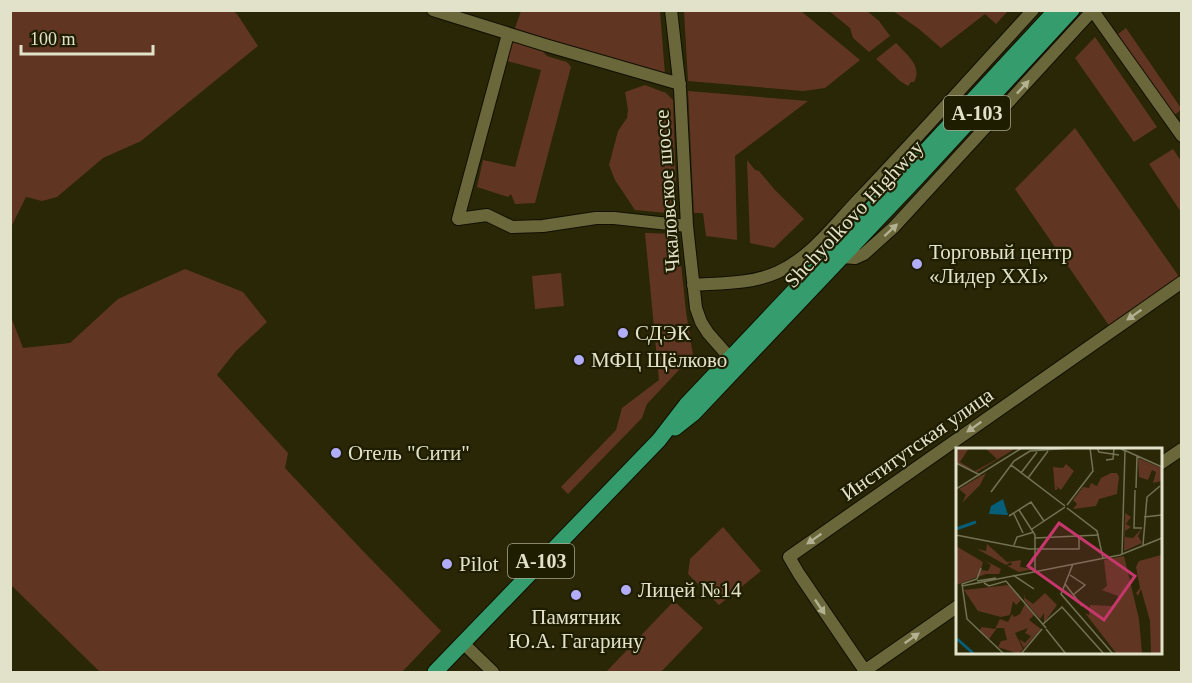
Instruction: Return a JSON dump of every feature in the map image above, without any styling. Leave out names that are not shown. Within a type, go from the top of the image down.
[{"type":"main road","name":"Shchyolkovo Highway","points":[[659,440],[694,413],[737,360],[842,257],[1034,42],[1056,10]]},
{"type":"main road","name":"Shchyolkovo Highway","points":[[435,672],[659,440],[686,405],[710,380],[737,360],[750,337],[906,172],[1034,42],[1072,10]]},
{"type":"street","points":[[433,10],[680,84]]},
{"type":"street","name":"Чкаловское шоссе","points":[[671,10],[680,84],[687,226],[696,308],[711,338],[737,360]]},
{"type":"street","name":"А-103","points":[[693,285],[766,277],[788,266],[808,251],[898,158],[1033,10]]},
{"type":"street","points":[[1093,11],[1182,136]]},
{"type":"street","name":"А-103","points":[[842,257],[855,258],[864,254],[894,227],[1093,11]]},
{"type":"street","points":[[508,34],[458,219],[488,214],[512,226],[543,226],[596,218],[687,226],[699,270],[703,277],[712,284],[698,298],[696,308]]},
{"type":"street","name":"Институтская улица","points":[[864,672],[789,557],[1182,282]]},
{"type":"street","points":[[711,338],[737,345],[750,337]]},
{"type":"street","points":[[710,380],[718,354],[711,338]]},
{"type":"street","points":[[1162,463],[1182,449]]},
{"type":"street","points":[[864,672],[956,607]]},
{"type":"street","points":[[463,643],[493,672]]},
{"type":"shaded area","points":[[231,10],[237,14],[258,46],[141,141],[103,158],[57,197],[42,201],[26,197],[11,227],[11,11]]},
{"type":"shaded area","points":[[521,11],[660,11],[665,75],[514,31]]},
{"type":"shaded area","points":[[684,11],[801,11],[860,60],[825,88],[803,91],[688,81]]},
{"type":"shaded area","points":[[829,11],[867,11],[879,21],[890,36],[869,52],[853,38],[850,28]]},
{"type":"shaded area","points":[[893,11],[1008,11],[996,24],[985,14],[941,48]]},
{"type":"shaded area","points":[[1126,28],[1181,108],[1173,116],[1118,34]]},
{"type":"shaded area","points":[[1095,37],[1157,127],[1134,142],[1075,58]]},
{"type":"shaded area","points":[[512,40],[539,47],[547,56],[567,62],[571,67],[535,203],[515,204],[511,194],[508,197],[477,187],[483,160],[515,167],[541,70],[507,61]]},
{"type":"shaded area","points":[[896,43],[915,66],[914,82],[908,86],[876,59]]},
{"type":"shaded area","points":[[645,85],[666,93],[673,100],[677,214],[635,210],[615,180],[609,165],[618,131],[627,118],[625,92]]},
{"type":"shaded area","points":[[688,91],[808,101],[735,156],[737,240],[706,236],[703,213],[694,213]]},
{"type":"shaded area","points":[[1075,128],[1180,278],[1110,327],[1015,189]]},
{"type":"shaded area","points":[[1173,149],[1181,161],[1181,212],[1149,164]]},
{"type":"shaded area","points":[[747,160],[804,219],[774,248],[750,243]]},
{"type":"shaded area","points":[[645,233],[678,234],[693,355],[647,404],[642,418],[568,494],[561,487],[616,430],[622,408],[659,380]]},
{"type":"shaded area","points":[[185,269],[243,292],[267,322],[236,351],[217,375],[288,453],[285,468],[441,631],[402,672],[100,672],[11,585],[11,317],[23,348],[70,343],[118,299]]},
{"type":"shaded area","points":[[561,273],[564,306],[535,309],[532,276]]},
{"type":"shaded area","points":[[723,527],[761,571],[719,605],[688,574],[690,559]]},
{"type":"shaded area","points":[[674,601],[703,628],[661,672],[606,672]]},
{"type":"place","name":"Торговый центр «Лидер XXI»","points":[[917,264]]},
{"type":"place","name":"СДЭК","points":[[623,333]]},
{"type":"place","name":"МФЦ Щёлково","points":[[579,360]]},
{"type":"place","name":"Отель \"Сити\"","points":[[336,453]]},
{"type":"place","name":"Pilot","points":[[447,564]]},
{"type":"place","name":"Лицей №14","points":[[626,590]]},
{"type":"place","name":"Памятник Ю.А. Гагарину","points":[[576,595]]}]
